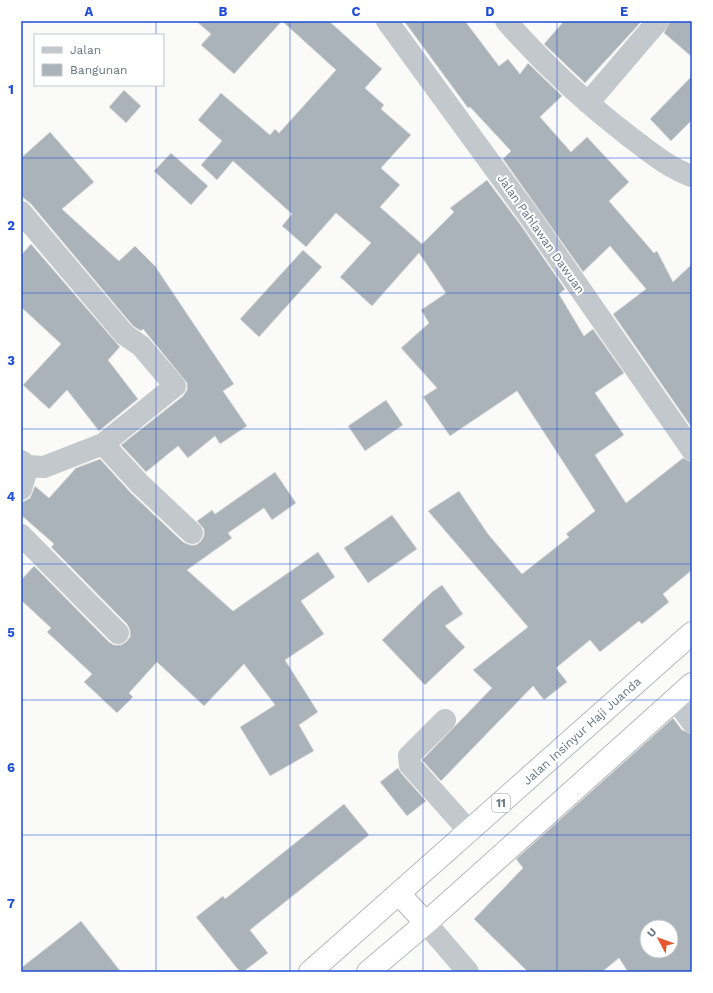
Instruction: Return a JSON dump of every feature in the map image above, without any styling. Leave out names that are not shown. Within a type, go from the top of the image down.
[{"type":"highway","name":"Jalan Insinyur Haji Juanda","points":[[323,968],[399,894],[692,633]]},
{"type":"highway","points":[[368,972],[426,923],[692,684]]},
{"type":"highway","points":[[399,894],[426,923]]},
{"type":"street","name":"Jalan Pahlawan Dawuan","points":[[387,21],[530,217],[692,450]]},
{"type":"street","points":[[506,21],[588,103],[654,155],[677,170],[692,176]]},
{"type":"street","points":[[588,103],[658,21]]},
{"type":"street","points":[[21,212],[125,335],[141,346],[175,386],[103,444],[44,467],[24,464],[21,489]]},
{"type":"street","points":[[103,444],[140,484],[192,533]]},
{"type":"street","points":[[21,535],[118,634]]},
{"type":"street","points":[[675,699],[692,722]]},
{"type":"street","points":[[445,720],[409,756],[410,765],[469,831]]},
{"type":"street","points":[[426,923],[468,972]]},
{"type":"building","points":[[196,21],[282,21],[234,74],[201,45],[211,34]]},
{"type":"building","points":[[282,21],[329,21],[382,69],[365,88],[384,105],[381,109],[411,135],[381,168],[400,185],[380,207],[422,244],[454,212],[450,208],[487,180],[520,224],[565,289],[559,294],[584,336],[593,329],[624,373],[595,393],[624,435],[595,455],[626,503],[683,458],[692,462],[692,570],[663,594],[669,602],[642,624],[639,621],[600,652],[590,640],[556,668],[567,682],[544,700],[533,686],[441,781],[422,760],[492,688],[473,670],[528,627],[428,511],[459,491],[488,534],[522,574],[569,537],[566,534],[595,511],[517,391],[450,436],[423,397],[437,388],[401,348],[429,323],[421,310],[446,293],[419,253],[372,306],[340,277],[371,243],[336,213],[306,247],[282,226],[292,214],[233,161],[217,180],[201,165],[222,141],[198,120],[221,93],[270,135],[275,129],[279,133],[336,70]]},
{"type":"building","points":[[404,21],[465,21],[499,66],[508,59],[520,74],[528,63],[562,96],[540,117],[571,152],[587,137],[629,182],[609,201],[654,253],[657,251],[673,282],[692,264],[692,428],[613,314],[646,289],[610,246],[583,272],[503,159],[511,151],[470,107],[468,108]]},
{"type":"building","points":[[564,21],[642,21],[585,83],[544,44]]},
{"type":"building","points":[[670,21],[692,21],[692,57],[664,33]]},
{"type":"building","points":[[692,76],[692,120],[671,141],[650,119]]},
{"type":"building","points":[[124,90],[141,106],[126,123],[109,107]]},
{"type":"building","points":[[50,132],[94,182],[62,209],[119,261],[135,246],[155,266],[234,384],[223,391],[247,426],[220,444],[215,436],[188,458],[178,446],[146,472],[121,445],[183,396],[187,390],[187,383],[143,329],[141,331],[133,326],[31,204],[21,196],[21,158]]},
{"type":"building","points":[[171,153],[208,186],[191,205],[154,171]]},
{"type":"building","points":[[31,244],[120,347],[108,360],[138,399],[99,431],[67,390],[49,409],[23,385],[61,344],[21,307],[21,255]]},
{"type":"building","points":[[303,250],[322,267],[259,337],[240,319]]},
{"type":"building","points":[[386,400],[403,425],[365,451],[348,426]]},
{"type":"building","points":[[100,459],[131,493],[183,542],[190,545],[196,545],[204,536],[204,529],[197,521],[212,510],[215,514],[275,472],[296,503],[272,520],[264,508],[228,533],[232,538],[187,570],[233,611],[318,552],[335,577],[301,601],[324,634],[285,660],[318,712],[299,725],[314,751],[270,776],[240,727],[275,705],[244,664],[204,706],[157,662],[129,693],[133,697],[117,713],[84,682],[92,674],[47,632],[51,628],[21,600],[21,580],[34,566],[109,642],[114,645],[121,645],[130,637],[130,630],[127,624],[51,547],[54,544],[21,515],[21,503],[30,498],[35,486],[49,498],[76,468]]},
{"type":"building","points":[[392,515],[417,549],[368,583],[344,548]]},
{"type":"building","points":[[442,585],[463,614],[445,626],[465,647],[425,685],[382,640],[432,592]]},
{"type":"building","points":[[673,718],[682,730],[692,734],[692,972],[628,972],[619,958],[602,972],[528,972],[474,919],[523,868],[516,859]]},
{"type":"building","points":[[398,768],[426,801],[407,816],[380,782]]},
{"type":"building","points":[[344,804],[369,835],[250,930],[268,953],[243,972],[240,972],[196,917],[223,896],[225,899]]},
{"type":"building","points":[[81,921],[121,972],[21,972],[21,968]]}]
